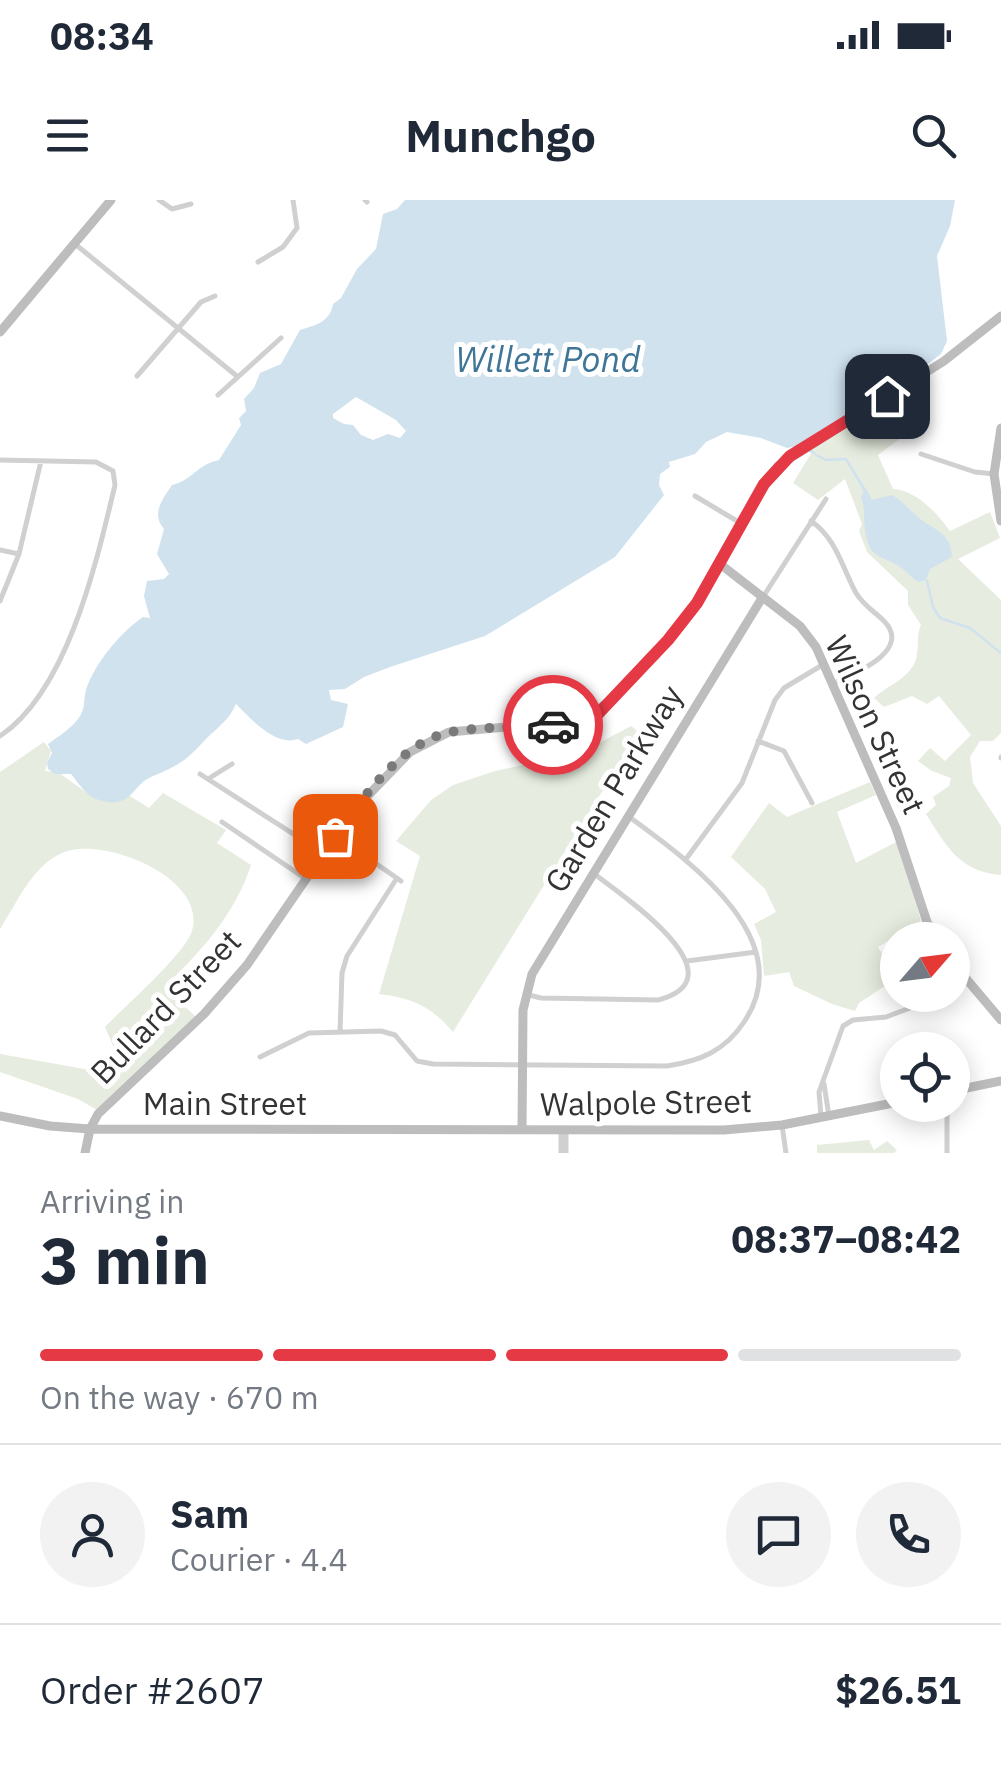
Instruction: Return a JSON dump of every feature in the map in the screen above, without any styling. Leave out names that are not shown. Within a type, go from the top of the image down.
[{"type":"main road","points":[[0,332],[112,200]]},
{"type":"main road","name":"Bullard Street","points":[[90,1129],[103,1108],[204,1014],[236,977],[273,930],[352,812],[401,760],[431,739],[450,732],[566,724],[598,714],[684,622],[768,477],[806,446],[944,361],[1001,316]]},
{"type":"main road","points":[[1001,428],[994,474],[1001,521]]},
{"type":"main road","name":"Wilson Street","points":[[720,564],[800,626],[824,664],[896,828],[926,922]]},
{"type":"main road","name":"Garden Parkway","points":[[522,1130],[522,1019],[536,964],[762,598]]},
{"type":"main road","points":[[970,986],[1001,1020]]},
{"type":"main road","points":[[970,1087],[1001,1081]]},
{"type":"main road","name":"Walpole Street","points":[[392,1130],[724,1130],[782,1125],[880,1105]]},
{"type":"main road","name":"Main Street","points":[[0,1116],[90,1129],[392,1130]]},
{"type":"main road","points":[[85,1153],[90,1129]]},
{"type":"street","points":[[159,200],[172,209],[190,204]]},
{"type":"street","points":[[258,262],[283,247],[296,228],[293,200]]},
{"type":"street","points":[[75,244],[238,378]]},
{"type":"street","points":[[137,376],[201,302],[215,296]]},
{"type":"street","points":[[218,396],[282,338]]},
{"type":"street","points":[[921,454],[994,474]]},
{"type":"street","points":[[0,460],[102,463],[113,471],[114,485],[87,592],[48,684],[36,702],[0,736]]},
{"type":"street","points":[[0,601],[19,554],[41,461]]},
{"type":"street","points":[[695,496],[742,524]]},
{"type":"street","name":"Garden Parkway","points":[[762,598],[826,499]]},
{"type":"street","points":[[811,521],[827,534],[863,604],[889,630],[888,646],[880,660],[833,684]]},
{"type":"street","points":[[0,550],[19,554]]},
{"type":"street","points":[[686,859],[742,782],[784,688],[824,664]]},
{"type":"street","points":[[758,741],[784,751],[812,803]]},
{"type":"street","points":[[208,778],[232,764]]},
{"type":"street","points":[[200,774],[323,853]]},
{"type":"street","points":[[260,1057],[300,1035],[340,1032],[389,1033],[399,1039],[411,1056],[424,1063],[667,1066],[708,1056],[748,1018],[756,992],[756,952],[748,928],[686,859],[628,816]]},
{"type":"street","points":[[222,822],[306,879]]},
{"type":"street","points":[[335,836],[399,879],[361,930],[348,956],[342,974],[340,1032]]},
{"type":"street","points":[[526,994],[541,998],[658,1000],[680,990],[687,975],[687,961],[658,924],[593,873]]},
{"type":"street","points":[[687,961],[756,952]]},
{"type":"street","points":[[825,1116],[818,1102],[840,1032],[848,1022],[899,1012]]},
{"type":"street","points":[[947,1122],[947,1153]]},
{"type":"street","points":[[782,1125],[786,1153]]},
{"type":"street","points":[[563,1130],[564,1153]]},
{"type":"shaded area","points":[[871,412],[887,431],[902,413],[906,434],[878,455],[893,489],[918,498],[950,531],[990,512],[1000,538],[958,559],[1001,600],[1001,733],[993,741],[980,741],[970,757],[973,783],[1001,826],[1001,875],[965,863],[948,847],[926,814],[936,805],[933,797],[949,786],[951,778],[918,761],[930,748],[945,761],[971,735],[939,696],[927,704],[912,696],[884,707],[874,698],[905,676],[915,661],[921,625],[908,605],[908,591],[867,552],[859,531],[862,524],[845,479],[818,500],[793,483],[815,447]]},
{"type":"shaded area","points":[[631,726],[639,732],[453,1032],[420,1005],[379,994],[420,856],[396,841],[431,800],[453,785],[495,771],[582,752]]},
{"type":"shaded area","points":[[44,742],[51,751],[45,771],[58,772],[87,793],[130,796],[149,808],[163,793],[226,830],[217,843],[251,865],[236,900],[215,931],[164,987],[196,1017],[97,1110],[78,1099],[0,1072],[0,1054],[107,1073],[115,1050],[105,1027],[178,953],[192,931],[193,911],[184,894],[148,865],[101,850],[79,849],[62,853],[42,867],[0,929],[0,772]]},
{"type":"shaded area","points":[[870,782],[876,795],[837,812],[856,863],[898,841],[921,921],[880,922],[880,989],[859,1003],[855,1011],[794,986],[789,972],[764,976],[761,940],[754,924],[776,912],[765,889],[731,857],[769,803],[787,817]]},
{"type":"shaded area","points":[[869,1140],[874,1150],[887,1141],[897,1150],[817,1153],[817,1145]]},
{"type":"water","name":"Willett Pond","points":[[405,200],[955,200],[950,226],[937,256],[947,341],[941,354],[925,366],[809,438],[807,444],[820,458],[799,446],[787,448],[727,432],[706,442],[695,454],[669,462],[670,467],[660,474],[659,485],[664,495],[615,557],[485,636],[390,667],[345,689],[329,690],[331,700],[348,704],[343,727],[306,744],[298,739],[281,739],[264,730],[236,704],[193,752],[145,781],[125,799],[110,802],[94,798],[71,774],[55,774],[48,769],[52,753],[48,744],[81,715],[90,680],[109,649],[135,623],[143,617],[150,618],[144,596],[147,581],[164,579],[169,574],[157,554],[164,529],[158,518],[162,502],[172,485],[219,460],[241,425],[239,418],[246,411],[244,399],[260,373],[281,364],[300,330],[329,315],[357,269],[376,249],[383,214],[397,209]],"holes":[[[356,397],[396,420],[406,431],[400,438],[388,434],[373,440],[361,435],[353,425],[333,418],[333,414]]]},
{"type":"water","points":[[865,487],[872,500],[892,495],[939,531],[947,539],[952,557],[930,569],[926,580],[919,582],[876,555],[865,529],[861,498]]},
{"type":"waterway","points":[[818,456],[826,460],[846,459],[864,489]]},
{"type":"waterway","points":[[927,581],[940,618],[970,628],[1001,653]]},
{"type":"way so far","points":[[335,836],[376,785],[410,752],[431,739],[476,729],[553,725]]},
{"type":"route","points":[[553,725],[580,722],[598,714],[684,622],[778,466],[887,396]]}]
